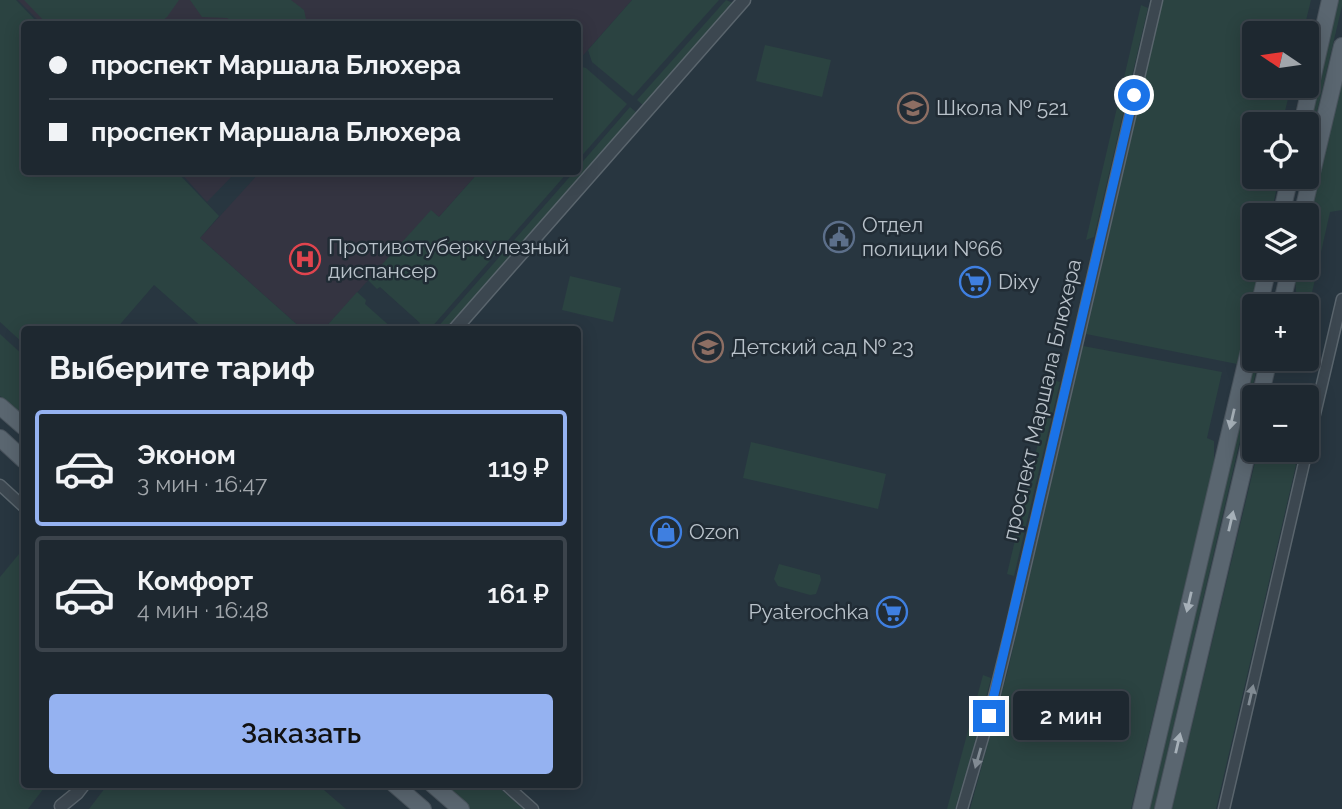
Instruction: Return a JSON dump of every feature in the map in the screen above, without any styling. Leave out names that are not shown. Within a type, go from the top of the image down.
[{"type":"main road","points":[[1305,112],[1331,0]]},
{"type":"main road","points":[[1306,203],[1342,46]]},
{"type":"main road","points":[[1140,809],[1244,371]]},
{"type":"main road","points":[[0,406],[21,424]]},
{"type":"main road","points":[[0,438],[21,457]]},
{"type":"main road","points":[[1163,809],[1245,462]]},
{"type":"main road","points":[[399,788],[423,809]]},
{"type":"main road","points":[[437,788],[461,809]]},
{"type":"street","points":[[458,326],[744,0]]},
{"type":"street","name":"проспект Маршала Блюхера","points":[[962,809],[989,716],[1016,605],[1157,0]]},
{"type":"street","points":[[1319,397],[1342,299]]},
{"type":"street","points":[[1329,354],[1342,357]]},
{"type":"street","points":[[1224,809],[1304,462]]},
{"type":"street","points":[[0,485],[21,504]]},
{"type":"street","points":[[60,807],[71,788]]},
{"type":"street","points":[[60,807],[81,788]]},
{"type":"street","points":[[509,788],[533,809]]},
{"type":"shaded area","points":[[18,0],[632,0],[581,58],[581,21],[39,21]]},
{"type":"shaded area","points":[[183,175],[233,175],[207,202]]},
{"type":"shaded area","name":"Противотуберкулезный диспансер","points":[[257,175],[476,175],[439,217],[431,211],[327,326],[299,326],[200,238]]},
{"type":"green space","points":[[0,0],[16,0],[36,21],[21,21],[21,175],[180,175],[219,216],[200,238],[299,326],[201,326],[154,285],[119,326],[21,326],[21,341],[0,322]]},
{"type":"green space","points":[[24,0],[179,0],[162,21],[44,21]]},
{"type":"green space","points":[[190,0],[291,0],[304,10],[306,21],[232,21],[227,18],[202,17]]},
{"type":"green space","points":[[632,0],[719,0],[633,96],[592,62],[588,50]]},
{"type":"green space","points":[[726,0],[733,3],[644,106],[637,100]]},
{"type":"green space","points":[[1163,0],[1311,0],[1306,21],[1242,21],[1242,98],[1288,98],[1285,112],[1242,112],[1242,189],[1276,189],[1274,203],[1242,203],[1242,280],[1256,280],[1253,294],[1242,294],[1242,342],[1237,364],[1086,334]]},
{"type":"green space","points":[[1338,0],[1342,0],[1317,112],[1312,112],[1315,98],[1320,98],[1320,77]]},
{"type":"green space","points":[[1141,5],[1148,8],[1094,237],[1086,240]]},
{"type":"green space","points":[[765,45],[831,60],[822,97],[756,81]]},
{"type":"green space","points":[[581,67],[586,68],[627,104],[581,157]]},
{"type":"green space","points":[[1342,79],[1342,210],[1330,212],[1319,261],[1319,203],[1313,203],[1316,189],[1319,189],[1319,177]]},
{"type":"green space","points":[[630,107],[637,113],[449,326],[439,326],[571,175],[581,175],[581,164]]},
{"type":"green space","points":[[476,175],[565,175],[433,326],[418,326],[420,323],[380,287],[377,289],[368,280],[431,210],[439,217]]},
{"type":"green space","points":[[570,276],[621,288],[613,322],[562,310]]},
{"type":"green space","points":[[1295,280],[1315,280],[1312,294],[1296,294]]},
{"type":"green space","points":[[357,292],[366,300],[365,304],[390,326],[327,326]]},
{"type":"green space","points":[[0,334],[21,353],[21,414],[0,396]]},
{"type":"green space","points":[[1083,346],[1222,372],[1207,438],[1214,441],[1214,464],[1131,809],[970,809],[1007,674]]},
{"type":"green space","points":[[1252,371],[1256,371],[1253,385],[1249,385]]},
{"type":"green space","points":[[1053,380],[1060,382],[1014,576],[1007,574]]},
{"type":"green space","points":[[1242,414],[1242,432],[1154,809],[1149,809]]},
{"type":"green space","points":[[751,442],[886,474],[878,509],[743,478]]},
{"type":"green space","points":[[1255,462],[1294,462],[1296,465],[1216,809],[1172,809]]},
{"type":"green space","points":[[21,552],[21,788],[44,788],[28,809],[0,809],[0,577]]},
{"type":"green space","points":[[779,564],[820,575],[816,594],[810,595],[778,586],[774,579]]},
{"type":"green space","points":[[983,675],[991,678],[973,749],[955,809],[947,809]]},
{"type":"green space","points":[[105,788],[322,788],[346,809],[89,809]]},
{"type":"green space","points":[[446,788],[499,788],[523,809],[470,809]]},
{"type":"place","name":"Школа № 521","points":[[913,108]]},
{"type":"place","name":"Отдел полиции №66","points":[[839,237]]},
{"type":"place","name":"Противотуберкулезный диспансер","points":[[305,259]]},
{"type":"place","name":"Dixy","points":[[975,282]]},
{"type":"place","name":"Детский сад № 23","points":[[708,347]]},
{"type":"place","name":"Ozon","points":[[666,532]]},
{"type":"place","name":"Pyaterochka","points":[[892,612]]},
{"type":"route","points":[[989,716],[1134,95]]}]
